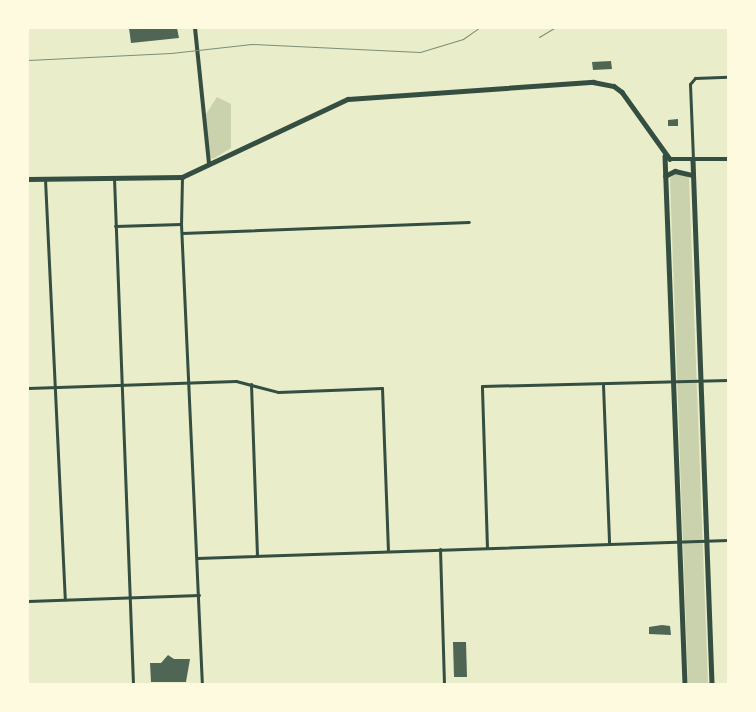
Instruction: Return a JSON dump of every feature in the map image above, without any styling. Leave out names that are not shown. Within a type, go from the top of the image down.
[{"type":"main road","points":[[28,180],[182,177],[348,99],[593,82],[614,86],[622,92],[665,156],[673,160],[728,159]]},
{"type":"main road","points":[[665,156],[685,684]]},
{"type":"main road","points":[[693,160],[712,684]]},
{"type":"main road","points":[[665,176],[675,171],[690,172],[693,175]]},
{"type":"street","points":[[195,28],[209,164]]},
{"type":"street","points":[[693,160],[690,84],[696,78],[728,77]]},
{"type":"street","points":[[182,177],[181,224],[202,684]]},
{"type":"street","points":[[114,178],[133,684]]},
{"type":"street","points":[[45,179],[65,600]]},
{"type":"street","points":[[182,234],[469,222]]},
{"type":"street","points":[[115,226],[181,224]]},
{"type":"street","points":[[487,548],[482,386],[603,385],[728,380]]},
{"type":"street","points":[[28,388],[236,381],[278,392],[382,388],[388,551]]},
{"type":"street","points":[[251,384],[257,556]]},
{"type":"street","points":[[603,385],[609,544]]},
{"type":"street","points":[[197,558],[728,540]]},
{"type":"street","points":[[440,550],[444,684]]},
{"type":"street","points":[[28,601],[199,595]]},
{"type":"green space","points":[[217,97],[231,104],[231,148],[213,159],[208,156],[204,117]]},
{"type":"green space","points":[[674,174],[686,174],[689,178],[708,684],[688,684],[670,178]]},
{"type":"building","points":[[129,28],[177,28],[179,38],[131,43]]},
{"type":"building","points":[[611,61],[612,69],[593,70],[592,62]]},
{"type":"building","points":[[678,119],[678,126],[668,126],[668,120]]},
{"type":"building","points":[[670,626],[671,635],[649,634],[649,627]]},
{"type":"building","points":[[453,642],[466,642],[467,677],[454,677]]},
{"type":"building","points":[[168,655],[174,659],[190,659],[186,682],[151,682],[150,663],[161,663]]},
{"type":"railway","points":[[28,60],[171,53],[251,44],[420,52],[463,39],[479,28]]},
{"type":"railway","points":[[539,37],[554,28]]}]
